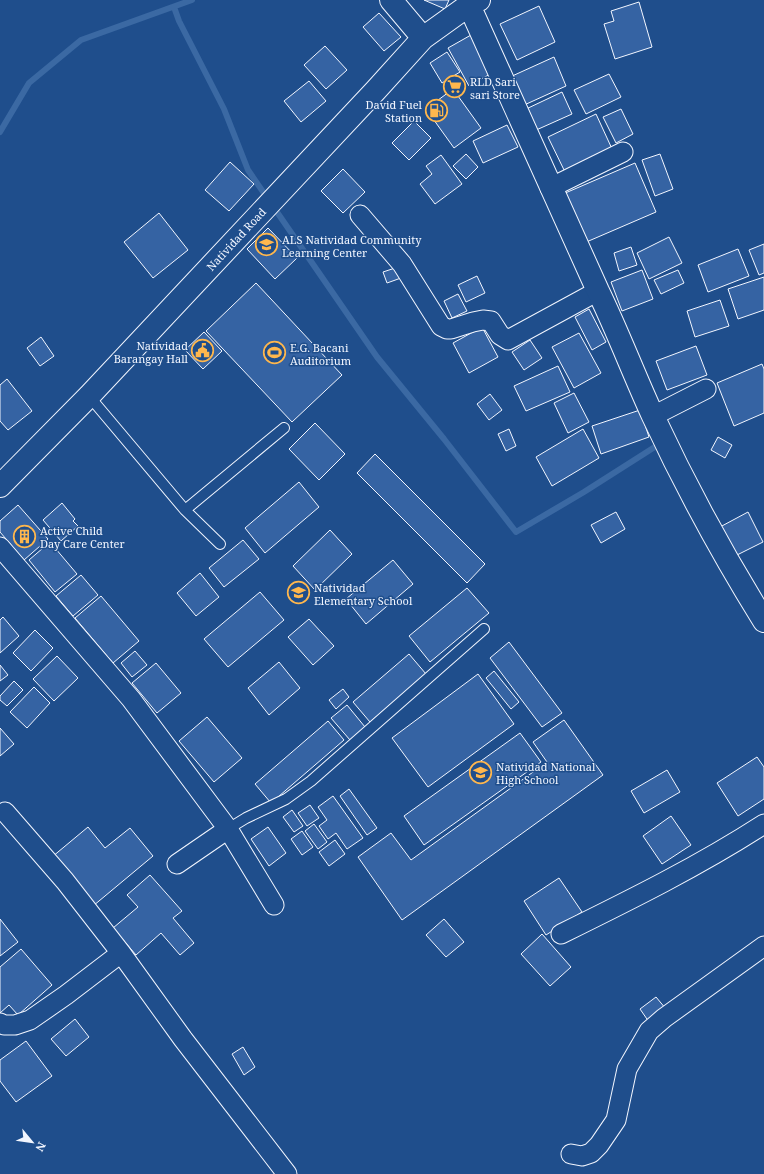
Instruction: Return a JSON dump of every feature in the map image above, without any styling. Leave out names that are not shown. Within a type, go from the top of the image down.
[{"type":"street","points":[[391,0],[423,38]]},
{"type":"street","points":[[474,2],[550,188],[614,324],[631,368],[653,416],[693,500],[764,622]]},
{"type":"street","name":"Natividad Road","points":[[0,486],[89,396],[423,38],[474,2]]},
{"type":"street","points":[[550,188],[623,152]]},
{"type":"street","points":[[360,215],[402,264],[442,326],[447,329],[456,328],[483,320],[491,321],[500,335],[508,340],[598,291]]},
{"type":"street","points":[[653,416],[706,389]]},
{"type":"street","points":[[0,547],[131,699],[228,829],[274,905]]},
{"type":"street","points":[[5,812],[66,881],[121,953],[183,1039],[287,1174]]},
{"type":"street","points":[[561,934],[638,897],[736,842],[764,824]]},
{"type":"street","points":[[177,864],[228,829]]},
{"type":"street","points":[[571,1154],[582,1156],[591,1153],[600,1145],[616,1120],[627,1069],[650,1031],[664,1018],[764,946]]},
{"type":"street","points":[[0,1023],[4,1025],[15,1025],[30,1020],[66,995],[121,953]]},
{"type":"lane","points":[[89,396],[185,510],[220,544]]},
{"type":"lane","points":[[185,510],[284,428]]},
{"type":"lane","points":[[228,829],[246,818],[286,799],[311,781],[484,629]]},
{"type":"building","points":[[424,0],[449,0],[445,9]]},
{"type":"building","points":[[639,2],[652,47],[615,59],[604,24],[614,21],[611,11]]},
{"type":"building","points":[[539,6],[555,42],[517,60],[500,24]]},
{"type":"building","points":[[379,13],[401,37],[384,51],[363,27]]},
{"type":"building","points":[[471,35],[492,73],[469,86],[448,48]]},
{"type":"building","points":[[325,46],[347,70],[326,89],[304,65]]},
{"type":"building","points":[[447,52],[460,72],[442,83],[430,63]]},
{"type":"building","points":[[554,57],[566,86],[522,106],[510,77]]},
{"type":"building","points":[[609,74],[621,97],[586,114],[574,90]]},
{"type":"building","points":[[309,81],[326,101],[301,122],[284,101]]},
{"type":"building","points":[[453,89],[481,128],[454,148],[426,109]]},
{"type":"building","points":[[562,92],[572,114],[534,131],[524,110]]},
{"type":"building","points":[[621,109],[633,134],[616,143],[603,117]]},
{"type":"building","points":[[596,114],[613,151],[566,174],[548,137]]},
{"type":"building","points":[[414,121],[431,138],[409,160],[392,143]]},
{"type":"building","points":[[507,125],[518,147],[483,163],[473,141]]},
{"type":"building","points":[[466,154],[478,167],[466,179],[453,166]]},
{"type":"building","points":[[660,154],[673,189],[655,196],[642,160]]},
{"type":"building","points":[[441,155],[462,184],[435,204],[420,184],[432,174],[426,166]]},
{"type":"building","points":[[230,162],[254,184],[229,211],[205,190]]},
{"type":"building","points":[[635,163],[656,212],[584,243],[563,194]]},
{"type":"building","points":[[343,169],[365,192],[343,213],[321,191]]},
{"type":"building","points":[[159,213],[188,250],[153,278],[124,242]]},
{"type":"building","points":[[268,228],[297,258],[275,279],[247,249]]},
{"type":"building","points":[[669,237],[682,263],[649,279],[637,253]]},
{"type":"building","points":[[764,244],[764,273],[759,275],[749,250]]},
{"type":"building","points":[[631,247],[637,265],[619,271],[614,253]]},
{"type":"building","points":[[738,249],[749,276],[708,292],[698,265]]},
{"type":"building","points":[[398,267],[401,278],[387,283],[383,272]]},
{"type":"building","points":[[642,270],[653,299],[622,311],[611,282]]},
{"type":"building","points":[[678,270],[684,283],[661,294],[654,280]]},
{"type":"building","points":[[477,276],[485,293],[466,302],[458,285]]},
{"type":"building","points":[[764,277],[764,310],[738,319],[728,289]]},
{"type":"building","name":"E.G. Bacani Auditorium","points":[[256,283],[342,375],[292,422],[206,331]]},
{"type":"building","points":[[458,294],[467,311],[452,318],[444,301]]},
{"type":"building","points":[[720,300],[729,326],[695,337],[687,311]]},
{"type":"building","points":[[589,309],[606,342],[592,350],[575,317]]},
{"type":"building","points":[[482,327],[498,357],[469,373],[453,343]]},
{"type":"building","name":"Natividad Barangay Hall","points":[[204,332],[222,351],[203,369],[185,350]]},
{"type":"building","points":[[579,333],[601,373],[574,388],[552,347]]},
{"type":"building","points":[[41,337],[54,356],[40,366],[27,348]]},
{"type":"building","points":[[530,340],[542,358],[524,370],[512,352]]},
{"type":"building","points":[[696,346],[707,375],[667,390],[656,361]]},
{"type":"building","points":[[762,364],[764,369],[764,413],[734,426],[717,383]]},
{"type":"building","points":[[558,366],[570,392],[526,411],[514,386]]},
{"type":"building","points":[[7,379],[32,411],[8,430],[0,421],[0,385]]},
{"type":"building","points":[[574,393],[589,422],[568,433],[554,403]]},
{"type":"building","points":[[490,394],[502,410],[489,420],[477,404]]},
{"type":"building","points":[[640,410],[649,437],[601,454],[592,426]]},
{"type":"building","points":[[315,423],[345,454],[319,480],[289,449]]},
{"type":"building","points":[[509,429],[516,446],[506,451],[498,434]]},
{"type":"building","points":[[583,429],[599,458],[552,486],[536,457]]},
{"type":"building","points":[[718,437],[732,445],[725,458],[711,450]]},
{"type":"building","points":[[375,454],[485,564],[467,583],[357,473]]},
{"type":"building","points":[[299,482],[319,507],[265,553],[245,528]]},
{"type":"building","points":[[62,503],[75,519],[73,521],[78,526],[61,541],[43,520]]},
{"type":"building","name":"Active Child Day Care Center","points":[[18,505],[48,539],[24,560],[0,532],[0,521]]},
{"type":"building","points":[[616,512],[625,529],[601,543],[591,525]]},
{"type":"building","points":[[748,512],[763,542],[735,556],[720,527]]},
{"type":"building","points":[[330,530],[352,554],[315,590],[293,566]]},
{"type":"building","points":[[243,540],[259,559],[224,587],[209,568]]},
{"type":"building","points":[[50,542],[77,574],[55,592],[29,560]]},
{"type":"building","points":[[393,560],[413,584],[366,624],[346,599]]},
{"type":"building","points":[[200,573],[219,597],[196,616],[177,593]]},
{"type":"building","points":[[81,575],[98,595],[73,616],[56,596]]},
{"type":"building","points":[[467,588],[489,613],[430,662],[409,636]]},
{"type":"building","points":[[260,592],[284,620],[228,667],[204,639]]},
{"type":"building","points":[[101,596],[139,641],[113,663],[75,618]]},
{"type":"building","points":[[3,617],[19,636],[0,653],[0,620]]},
{"type":"building","points":[[309,619],[334,646],[313,665],[288,637]]},
{"type":"building","points":[[35,630],[53,648],[31,671],[13,653]]},
{"type":"building","points":[[509,642],[562,713],[542,727],[490,658]]},
{"type":"building","points":[[135,651],[147,665],[132,677],[121,663]]},
{"type":"building","points":[[409,654],[426,674],[370,722],[353,702]]},
{"type":"building","points":[[57,656],[78,678],[54,701],[33,679]]},
{"type":"building","points":[[279,662],[300,688],[269,715],[248,688]]},
{"type":"building","points":[[156,663],[181,693],[157,713],[132,683]]},
{"type":"building","points":[[0,665],[8,675],[0,681]]},
{"type":"building","points":[[494,671],[519,702],[511,709],[486,678]]},
{"type":"building","points":[[478,674],[514,724],[428,787],[392,738]]},
{"type":"building","points":[[14,681],[23,690],[7,706],[0,700],[0,696]]},
{"type":"building","points":[[34,687],[50,703],[27,728],[10,712]]},
{"type":"building","points":[[343,689],[349,697],[336,709],[329,700]]},
{"type":"building","points":[[347,705],[365,727],[350,740],[331,718]]},
{"type":"building","points":[[207,717],[242,758],[214,782],[179,741]]},
{"type":"building","points":[[564,720],[603,775],[402,920],[358,857],[391,833],[411,860],[547,762],[533,742]]},
{"type":"building","points":[[328,721],[344,740],[271,803],[255,784]]},
{"type":"building","points":[[0,728],[14,744],[0,756]]},
{"type":"building","points":[[520,733],[541,762],[424,845],[404,816]]},
{"type":"building","points":[[757,757],[764,767],[764,799],[738,816],[717,783]]},
{"type":"building","points":[[667,770],[680,792],[644,813],[631,791]]},
{"type":"building","points":[[349,789],[377,828],[367,835],[340,796]]},
{"type":"building","points":[[333,796],[363,838],[347,849],[336,833],[328,839],[319,826],[327,820],[318,807]]},
{"type":"building","points":[[310,805],[319,818],[307,826],[298,813]]},
{"type":"building","points":[[292,810],[303,826],[294,832],[283,817]]},
{"type":"building","points":[[671,816],[691,845],[662,864],[643,836]]},
{"type":"building","points":[[314,824],[327,842],[318,849],[305,831]]},
{"type":"building","points":[[88,827],[105,848],[130,828],[153,856],[93,906],[52,857]]},
{"type":"building","points":[[268,827],[286,853],[269,866],[251,839]]},
{"type":"building","points":[[302,831],[313,847],[302,855],[291,839]]},
{"type":"building","points":[[335,840],[345,854],[329,866],[319,852]]},
{"type":"building","points":[[150,875],[182,911],[173,918],[194,943],[180,955],[161,933],[136,955],[113,928],[138,907],[127,895]]},
{"type":"building","points":[[559,878],[582,912],[546,935],[524,901]]},
{"type":"building","points":[[0,919],[18,942],[0,956]]},
{"type":"building","points":[[444,919],[464,942],[446,957],[426,935]]},
{"type":"building","points":[[542,934],[571,967],[550,986],[521,954]]},
{"type":"building","points":[[21,949],[52,985],[18,1015],[9,1005],[0,1013],[0,967]]},
{"type":"building","points":[[656,997],[666,1009],[649,1022],[640,1009]]},
{"type":"building","points":[[75,1019],[89,1037],[66,1056],[51,1039]]},
{"type":"building","points":[[26,1041],[52,1076],[16,1102],[0,1081],[0,1060]]},
{"type":"building","points":[[243,1047],[255,1067],[244,1075],[232,1054]]},
{"type":"waterway","points":[[0,132],[29,83],[81,40],[192,0]]},
{"type":"waterway","points":[[174,7],[179,21],[224,109],[248,170],[377,357],[444,439],[516,532],[584,492],[661,443]]},
{"type":"place","name":"RLD Sari sari Store","points":[[454,87]]},
{"type":"place","name":"David Fuel Station","points":[[437,110]]},
{"type":"place","name":"ALS Natividad Community Learning Center","points":[[266,245]]},
{"type":"place","name":"Natividad Barangay Hall","points":[[203,351]]},
{"type":"place","name":"E.G. Bacani Auditorium","points":[[274,353]]},
{"type":"place","name":"Active Child Day Care Center","points":[[24,536]]},
{"type":"place","name":"Natividad Elementary School","points":[[299,593]]},
{"type":"place","name":"Natividad National High School","points":[[481,772]]}]
